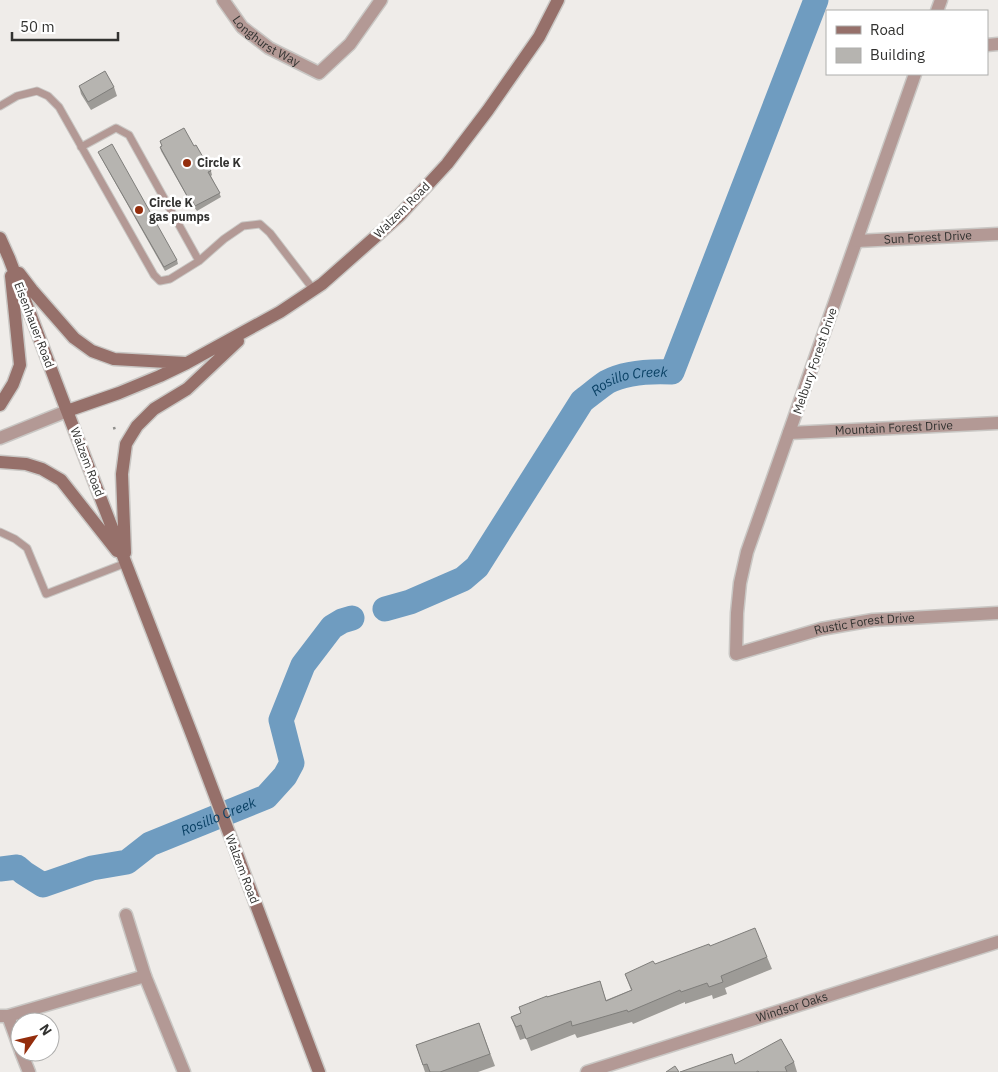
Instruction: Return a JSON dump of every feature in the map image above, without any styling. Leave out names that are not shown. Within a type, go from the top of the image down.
[{"type":"main road","name":"Walzem Road","points":[[319,1072],[67,411],[127,390],[187,363],[280,312],[322,284],[399,216],[447,164],[488,110],[539,37],[558,0]]},
{"type":"main road","name":"Eisenhauer Road","points":[[0,238],[67,411]]},
{"type":"main road","points":[[9,258],[32,290],[74,338],[92,351],[114,359],[187,363]]},
{"type":"main road","points":[[0,405],[13,384],[20,366],[9,258]]},
{"type":"main road","points":[[126,563],[122,474],[128,439],[137,426],[154,409],[187,389],[251,328]]},
{"type":"main road","points":[[0,462],[26,464],[42,469],[60,480],[126,563]]},
{"type":"street","name":"Longhurst Way","points":[[223,0],[242,27],[269,48],[319,73],[350,44],[382,0]]},
{"type":"street","name":"Melbury Forest Drive","points":[[736,654],[736,613],[740,582],[747,552],[915,75]]},
{"type":"street","name":"Sun Forest Drive","points":[[857,241],[998,234]]},
{"type":"street","points":[[0,438],[67,411]]},
{"type":"street","name":"Mountain Forest Drive","points":[[789,433],[998,423]]},
{"type":"street","name":"Rustic Forest Drive","points":[[736,654],[821,629],[873,620],[998,613]]},
{"type":"street","points":[[126,915],[145,976],[184,1072]]},
{"type":"street","name":"Windsor Oaks","points":[[587,1072],[607,1069],[998,942]]},
{"type":"street","points":[[10,1028],[4,1016],[145,976]]},
{"type":"lane","points":[[0,106],[17,96],[37,91],[48,96],[59,107],[154,275],[160,281],[170,279],[200,261],[224,239],[243,226],[260,224],[270,233],[314,289]]},
{"type":"lane","points":[[81,147],[116,128],[129,135],[200,261]]},
{"type":"lane","points":[[0,532],[28,548],[46,594],[126,563]]},
{"type":"path","points":[[111,433],[115,431],[114,427]]},
{"type":"building","points":[[105,71],[114,87],[88,102],[79,86]]},
{"type":"building","name":"Circle K","points":[[184,128],[211,171],[208,172],[220,193],[195,206],[193,202],[191,203],[160,147],[162,146],[160,141]]},
{"type":"building","name":"Circle K gas pumps","points":[[112,144],[177,260],[164,267],[98,152]]},
{"type":"building","points":[[755,928],[767,957],[721,976],[723,982],[709,987],[707,983],[681,992],[680,990],[628,1012],[627,1010],[572,1026],[571,1021],[526,1039],[521,1025],[516,1027],[511,1017],[521,1013],[519,1007],[547,996],[600,981],[606,1001],[632,990],[625,974],[653,961],[655,964],[709,944],[710,946]]},
{"type":"building","points":[[479,1023],[490,1054],[440,1072],[430,1072],[427,1064],[423,1065],[416,1045]]},
{"type":"building","points":[[781,1039],[794,1062],[785,1067],[787,1072],[680,1072],[732,1054],[735,1064]]},
{"type":"building","points":[[675,1066],[679,1072],[666,1072]]},
{"type":"waterway","name":"Rosillo Creek","points":[[385,609],[410,602],[463,579],[477,567],[582,401],[607,382],[622,376],[647,372],[672,372],[816,0]]},
{"type":"waterway","name":"Rosillo Creek","points":[[0,869],[17,867],[43,885],[92,868],[127,862],[150,844],[266,797],[285,776],[292,763],[281,720],[303,665],[332,627],[352,618]]},
{"type":"place","name":"Circle K","points":[[187,163]]},
{"type":"place","name":"Circle K gas pumps","points":[[139,210]]}]
